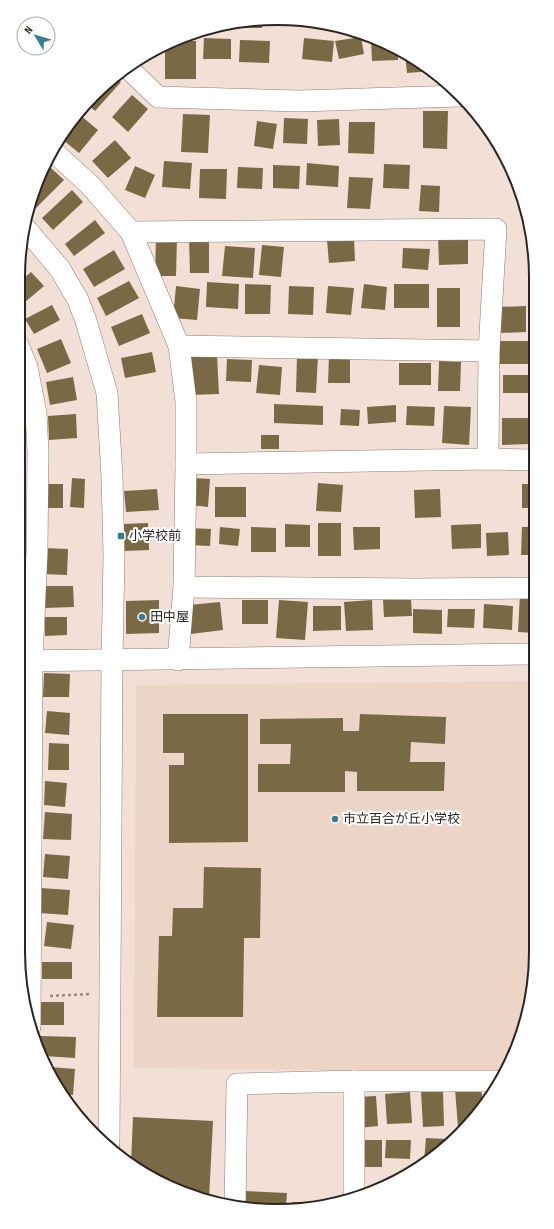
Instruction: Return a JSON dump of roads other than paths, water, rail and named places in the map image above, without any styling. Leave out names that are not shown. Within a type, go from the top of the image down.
[{"type":"street","points":[[131,71],[158,97],[299,101],[452,96]]},
{"type":"street","points":[[57,155],[90,185],[131,232],[179,346],[186,402],[186,464],[184,587],[178,660]]},
{"type":"street","points":[[131,232],[496,229],[489,351],[488,459]]},
{"type":"street","points":[[29,233],[60,269],[78,300],[86,321],[107,393],[112,477],[114,556],[109,1139]]},
{"type":"street","points":[[179,346],[489,351]]},
{"type":"street","points":[[25,362],[36,412],[38,452],[37,552],[25,661],[30,1001]]},
{"type":"street","points":[[186,464],[488,459],[529,460]]},
{"type":"street","points":[[184,587],[414,589],[529,588]]},
{"type":"street","points":[[25,661],[529,654]]},
{"type":"street","points":[[235,1200],[238,1084],[354,1081],[493,1081]]},
{"type":"street","points":[[354,1081],[356,1192]]},
{"type":"place","name":"小学校前","points":[[121,536]]},
{"type":"place","name":"田中屋","points":[[142,617]]},
{"type":"place","name":"市立百合が丘小学校","points":[[335,819]]}]
